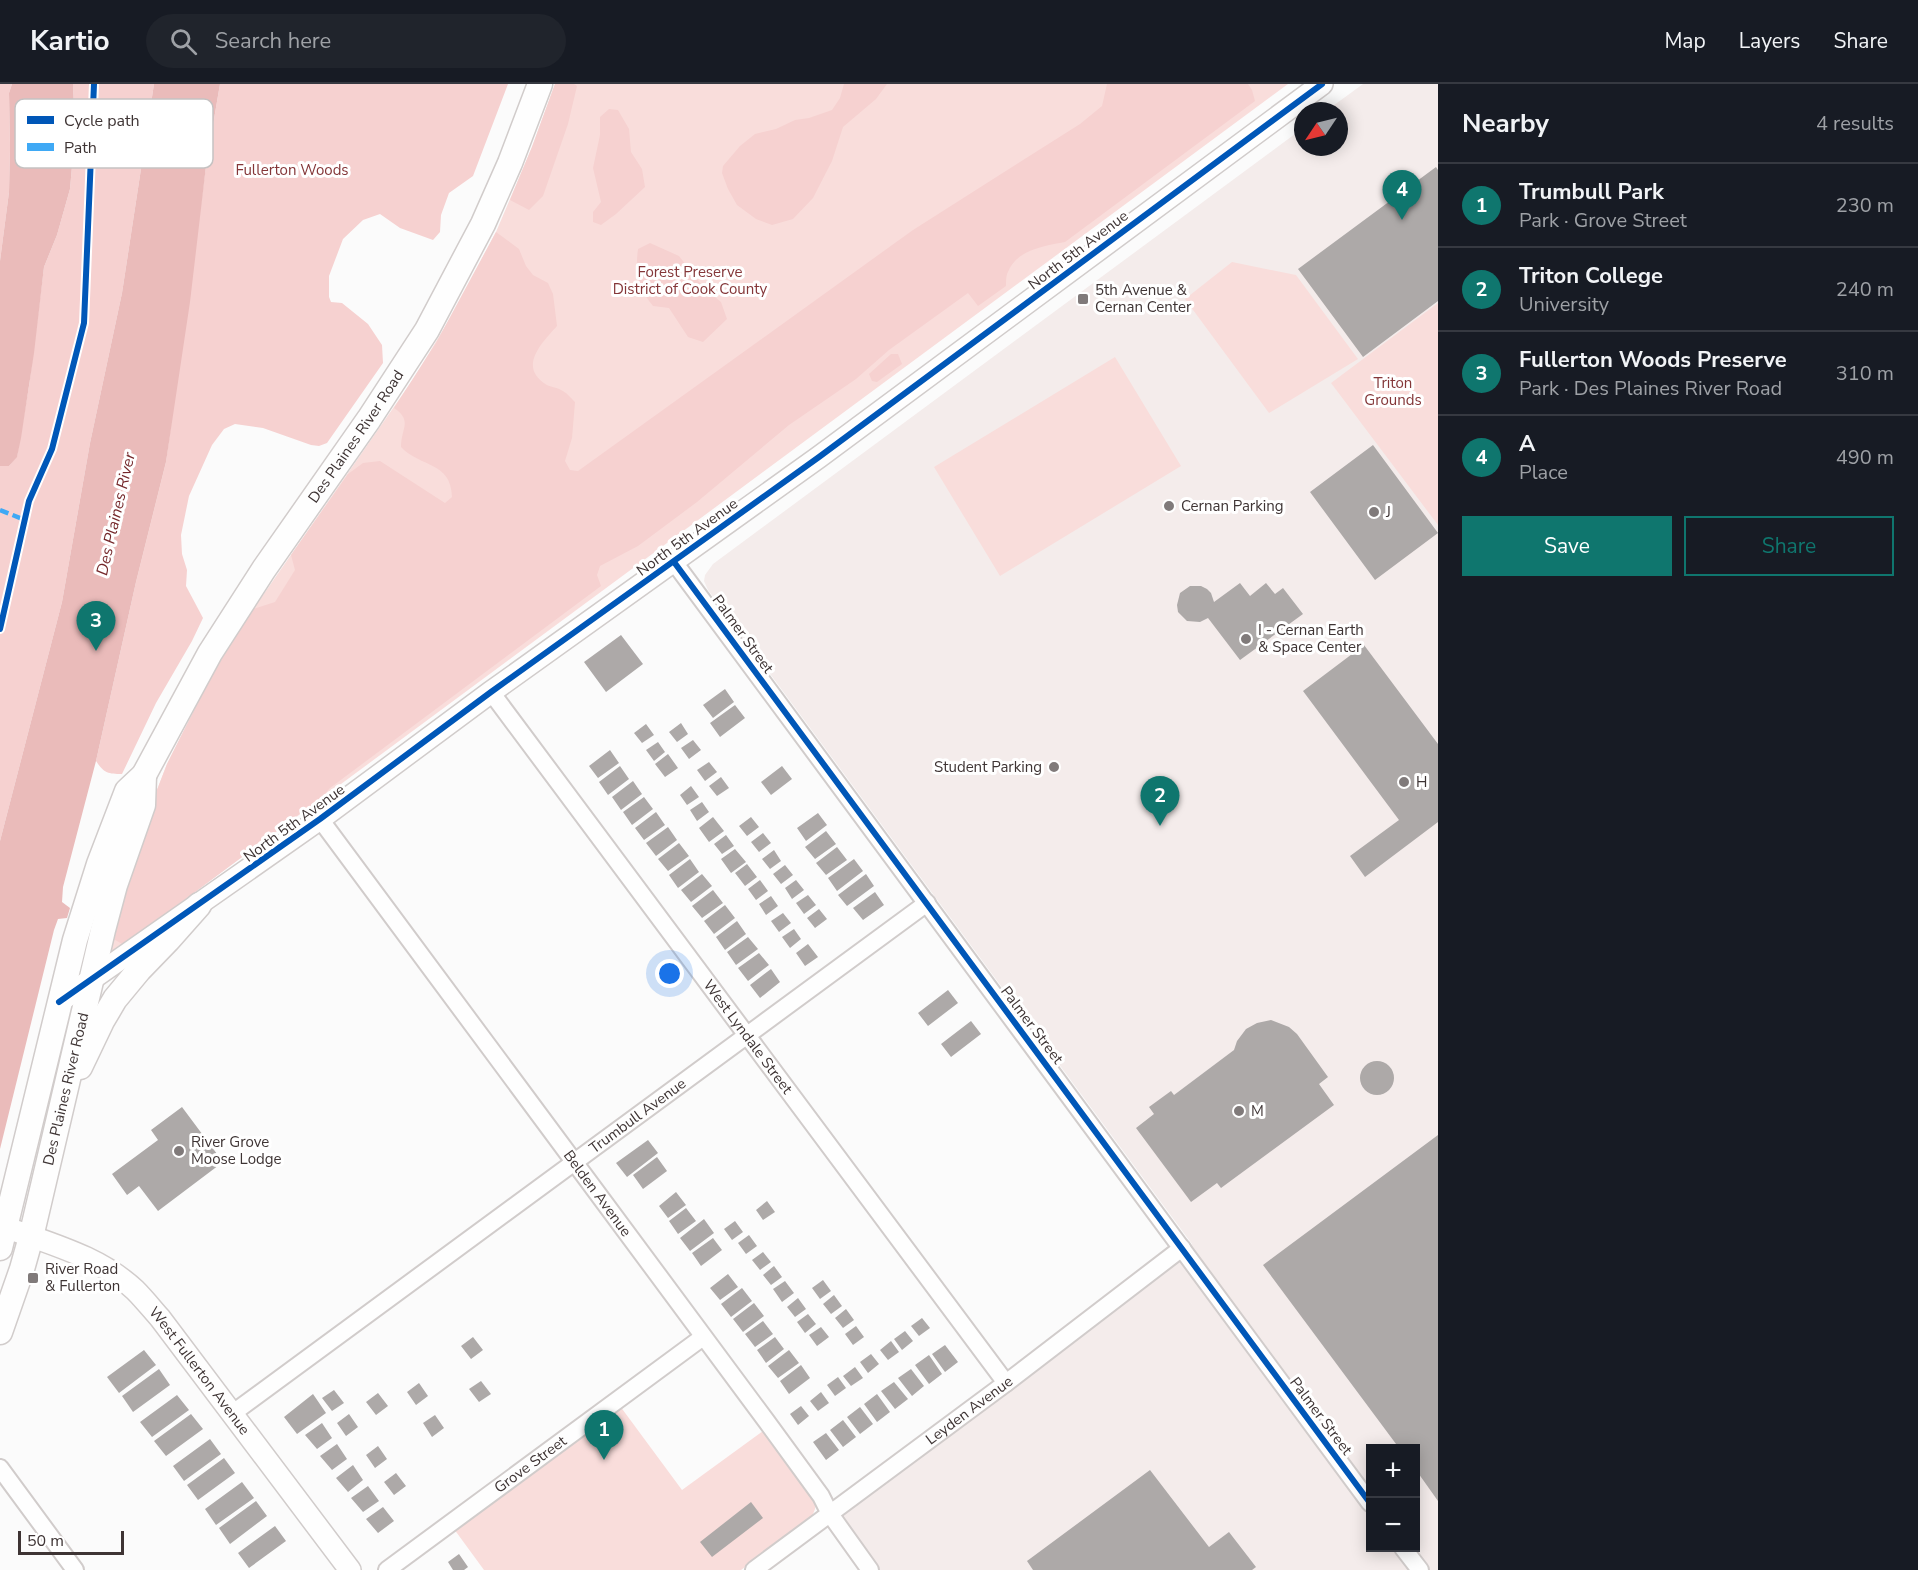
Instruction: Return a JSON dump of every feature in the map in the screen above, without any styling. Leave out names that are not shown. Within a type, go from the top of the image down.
[{"type":"main road","name":"Des Plaines River Road","points":[[2,1238],[75,940],[99,864],[127,791],[144,775],[210,654],[264,569],[369,419],[427,330],[483,224],[540,84]]},
{"type":"main road","name":"Des Plaines River Road","points":[[0,1332],[31,1237],[91,980],[116,885],[143,805],[144,775]]},
{"type":"main road","points":[[63,1105],[102,1021],[115,999],[200,905]]},
{"type":"street","name":"North 5th Avenue","points":[[60,1002],[320,819],[491,692],[828,450],[1322,84]]},
{"type":"street","name":"Palmer Street","points":[[674,562],[1367,1498]]},
{"type":"street","name":"West Lyndale Street","points":[[491,692],[1006,1383]]},
{"type":"street","name":"Belden Avenue","points":[[320,819],[821,1496],[830,1514],[870,1570]]},
{"type":"street","name":"Trumbull Avenue","points":[[233,1413],[927,903]]},
{"type":"street","name":"West Fullerton Avenue","points":[[2,1238],[31,1237],[63,1247],[94,1262],[134,1289],[160,1318],[350,1570]]},
{"type":"street","name":"Leyden Avenue","points":[[754,1570],[1006,1383],[1182,1248]]},
{"type":"street","name":"Grove Street","points":[[387,1570],[703,1337]]},
{"type":"street","points":[[0,1468],[75,1570]]},
{"type":"street","points":[[1406,1552],[1420,1570]]},
{"type":"shaded area","points":[[1363,84],[1438,84],[1438,1570],[880,1570],[837,1512],[1192,1244],[708,590],[704,581],[705,575],[713,564],[1294,135],[1294,156],[1348,156],[1348,102],[1338,102]]},
{"type":"green space","points":[[0,84],[12,84],[9,93],[9,192],[0,261]]},
{"type":"green space","points":[[73,84],[154,84],[152,99],[74,99]]},
{"type":"green space","name":"Fullerton Woods","points":[[220,84],[508,84],[473,176],[449,193],[441,215],[440,232],[433,240],[400,228],[380,214],[363,220],[343,239],[329,276],[329,297],[331,302],[342,303],[368,324],[382,345],[383,363],[327,443],[319,446],[311,445],[263,428],[235,424],[224,429],[212,445],[189,496],[181,535],[182,554],[187,570],[186,586],[203,618],[156,703],[122,774],[113,774],[101,768],[96,761],[136,582],[166,462],[206,168],[213,168],[213,125]]},
{"type":"green space","name":"Forest Preserve District of Cook County","points":[[555,84],[1288,84],[107,957],[140,834],[167,764],[199,701],[245,621],[414,378],[455,310],[496,232],[532,147]]},
{"type":"green space","points":[[555,84],[577,86],[568,124],[543,196],[529,210],[510,200]]},
{"type":"green space","points":[[844,84],[887,84],[876,99],[843,127],[832,161],[813,198],[793,219],[772,225],[756,219],[737,205],[722,173],[723,166],[740,146],[755,134],[832,110],[840,98]]},
{"type":"green space","points":[[1107,84],[1248,84],[1255,101],[1065,242],[1032,250],[1018,258],[1007,273],[1006,286],[978,306],[968,293],[889,350],[856,379],[789,425],[697,502],[638,546],[600,566],[597,575],[601,586],[330,788],[321,798],[124,945],[110,937],[140,834],[167,764],[213,673],[253,609],[275,602],[295,570],[291,555],[348,474],[363,463],[380,461],[445,503],[452,497],[450,485],[441,471],[417,459],[401,447],[405,421],[394,408],[436,343],[496,232],[519,249],[526,266],[533,275],[548,283],[553,294],[557,326],[539,347],[533,363],[534,371],[538,378],[547,385],[563,391],[575,402],[572,438],[565,461],[570,470],[578,471],[913,230],[1080,124],[1102,106]]},
{"type":"green space","points":[[609,109],[618,110],[629,129],[631,152],[642,169],[645,187],[601,225],[593,222],[593,212],[601,202],[593,168],[600,135],[600,117]]},
{"type":"green space","points":[[72,168],[141,168],[122,293],[90,443],[62,602],[0,841],[0,466],[9,466],[17,456],[29,386],[44,267],[57,235],[70,189]]},
{"type":"green space","points":[[650,243],[679,256],[704,288],[721,302],[727,319],[703,342],[688,337],[669,308],[653,306],[644,293],[637,272],[638,249]]},
{"type":"green space","points":[[1232,262],[1296,275],[1358,359],[1269,413],[1185,299]]},
{"type":"green space","name":"Triton Grounds","points":[[1438,303],[1438,525],[1331,383]]},
{"type":"green space","points":[[891,354],[898,354],[902,364],[877,382],[872,381],[869,374]]},
{"type":"green space","points":[[1115,357],[1181,466],[1000,576],[934,467]]},
{"type":"green space","points":[[620,1406],[682,1490],[763,1431],[815,1500],[814,1512],[810,1519],[741,1570],[484,1570],[454,1529]]},
{"type":"water","points":[[12,84],[73,84],[74,99],[15,99],[15,168],[72,168],[70,189],[57,235],[44,267],[34,353],[17,457],[9,466],[0,466],[0,261],[9,192],[9,93]]},
{"type":"water","points":[[154,84],[220,84],[213,125],[213,99],[152,99]]},
{"type":"water","name":"Des Plaines River","points":[[141,168],[206,168],[190,302],[166,462],[136,582],[96,761],[63,887],[62,902],[70,908],[67,918],[58,919],[54,930],[0,1149],[0,841],[62,602],[90,443],[122,293]]},
{"type":"building","points":[[1436,167],[1438,170],[1438,301],[1363,357],[1298,269]]},
{"type":"building","name":"J","points":[[1373,445],[1438,533],[1375,580],[1310,492]]},
{"type":"building","name":"I - Cernan Earth & Space Center","points":[[1240,583],[1250,596],[1266,583],[1275,594],[1283,588],[1303,614],[1240,660],[1208,618],[1200,622],[1187,621],[1178,612],[1177,605],[1180,593],[1190,586],[1201,586],[1207,589],[1214,602]]},
{"type":"building","points":[[621,635],[643,664],[606,692],[584,662]]},
{"type":"building","name":"H","points":[[1364,645],[1438,744],[1438,822],[1365,877],[1350,856],[1399,820],[1303,691]]},
{"type":"building","points":[[725,689],[734,702],[713,718],[703,705]]},
{"type":"building","points":[[735,705],[745,718],[720,737],[710,723]]},
{"type":"building","points":[[681,723],[688,734],[677,742],[669,732]]},
{"type":"building","points":[[646,724],[654,735],[642,743],[634,733]]},
{"type":"building","points":[[693,740],[701,750],[689,759],[681,748]]},
{"type":"building","points":[[658,742],[665,752],[654,761],[646,750]]},
{"type":"building","points":[[610,750],[619,763],[598,778],[589,766]]},
{"type":"building","points":[[668,754],[678,768],[665,777],[655,764]]},
{"type":"building","points":[[709,762],[717,772],[705,781],[697,770]]},
{"type":"building","points":[[620,766],[629,779],[608,795],[599,782]]},
{"type":"building","points":[[782,766],[792,779],[771,795],[761,782]]},
{"type":"building","points":[[721,777],[729,788],[717,796],[709,786]]},
{"type":"building","points":[[633,781],[642,794],[621,810],[612,797]]},
{"type":"building","points":[[691,786],[699,797],[687,805],[680,795]]},
{"type":"building","points":[[644,797],[653,809],[632,825],[623,812]]},
{"type":"building","points":[[702,802],[709,812],[697,821],[690,810]]},
{"type":"building","points":[[656,812],[665,825],[644,840],[635,828]]},
{"type":"building","points":[[818,813],[827,825],[806,841],[797,828]]},
{"type":"building","points":[[713,817],[724,831],[709,842],[699,828]]},
{"type":"building","points":[[751,817],[759,827],[747,836],[739,826]]},
{"type":"building","points":[[668,827],[677,840],[656,856],[646,843]]},
{"type":"building","points":[[826,831],[836,844],[815,859],[805,847]]},
{"type":"building","points":[[763,833],[771,843],[759,852],[751,842]]},
{"type":"building","points":[[726,835],[734,846],[722,854],[714,844]]},
{"type":"building","points":[[679,843],[689,856],[668,871],[658,859]]},
{"type":"building","points":[[837,847],[847,860],[826,875],[816,863]]},
{"type":"building","points":[[735,849],[746,862],[731,873],[721,859]]},
{"type":"building","points":[[774,850],[781,861],[770,869],[762,859]]},
{"type":"building","points":[[690,859],[699,872],[678,888],[669,875]]},
{"type":"building","points":[[854,859],[863,871],[837,891],[828,878]]},
{"type":"building","points":[[747,864],[757,877],[745,886],[735,873]]},
{"type":"building","points":[[785,865],[793,875],[781,884],[773,874]]},
{"type":"building","points":[[702,874],[712,886],[691,902],[681,890]]},
{"type":"building","points":[[866,874],[874,886],[847,906],[838,895]]},
{"type":"building","points":[[760,880],[768,891],[756,900],[748,889]]},
{"type":"building","points":[[796,880],[804,890],[792,899],[785,888]]},
{"type":"building","points":[[713,890],[723,903],[702,918],[692,906]]},
{"type":"building","points":[[875,892],[884,905],[863,920],[853,908]]},
{"type":"building","points":[[808,895],[816,905],[804,914],[796,903]]},
{"type":"building","points":[[771,896],[778,906],[766,915],[759,904]]},
{"type":"building","points":[[725,905],[735,918],[714,934],[704,921]]},
{"type":"building","points":[[819,909],[827,919],[815,928],[807,918]]},
{"type":"building","points":[[783,913],[791,923],[779,932],[771,921]]},
{"type":"building","points":[[737,921],[746,934],[725,950],[716,937]]},
{"type":"building","points":[[794,929],[801,939],[790,948],[782,937]]},
{"type":"building","points":[[748,937],[758,949],[736,965],[727,952]]},
{"type":"building","points":[[808,944],[818,957],[805,966],[796,953]]},
{"type":"building","points":[[759,953],[769,965],[748,981],[738,968]]},
{"type":"building","points":[[771,969],[780,982],[760,998],[750,985]]},
{"type":"building","points":[[948,990],[958,1003],[928,1026],[918,1013]]},
{"type":"building","name":"M","points":[[1271,1020],[1289,1027],[1297,1034],[1328,1077],[1319,1084],[1334,1105],[1221,1188],[1217,1183],[1191,1202],[1136,1128],[1154,1114],[1149,1107],[1171,1091],[1174,1095],[1234,1050],[1237,1041],[1246,1029],[1257,1023]]},
{"type":"building","points":[[971,1021],[981,1034],[951,1057],[941,1044]]},
{"type":"building","points":[[1377,1061],[1389,1066],[1394,1078],[1389,1090],[1377,1095],[1365,1090],[1360,1078],[1365,1066]]},
{"type":"building","name":"River Grove Moose Lodge","points":[[182,1107],[223,1162],[158,1211],[139,1186],[127,1195],[112,1174],[158,1140],[151,1130]]},
{"type":"building","points":[[1438,1135],[1438,1501],[1420,1476],[1420,1444],[1396,1444],[1263,1265]]},
{"type":"building","points":[[648,1140],[658,1153],[627,1177],[616,1163]]},
{"type":"building","points":[[657,1157],[667,1171],[643,1189],[633,1175]]},
{"type":"building","points":[[676,1192],[686,1205],[668,1218],[659,1206]]},
{"type":"building","points":[[767,1201],[775,1212],[763,1220],[756,1210]]},
{"type":"building","points":[[686,1208],[696,1221],[678,1234],[669,1221]]},
{"type":"building","points":[[704,1219],[714,1233],[690,1251],[680,1238]]},
{"type":"building","points":[[735,1221],[743,1232],[732,1240],[724,1229]]},
{"type":"building","points":[[749,1235],[757,1246],[746,1254],[738,1243]]},
{"type":"building","points":[[713,1238],[722,1250],[701,1266],[692,1253]]},
{"type":"building","points":[[763,1252],[771,1262],[760,1270],[752,1260]]},
{"type":"building","points":[[774,1266],[782,1277],[771,1285],[763,1275]]},
{"type":"building","points":[[728,1274],[738,1287],[720,1300],[710,1288]]},
{"type":"building","points":[[823,1280],[831,1291],[820,1299],[812,1288]]},
{"type":"building","points":[[785,1281],[794,1293],[782,1302],[773,1289]]},
{"type":"building","points":[[742,1288],[752,1301],[731,1317],[721,1304]]},
{"type":"building","points":[[834,1295],[842,1306],[831,1314],[823,1304]]},
{"type":"building","points":[[798,1298],[806,1309],[795,1317],[787,1307]]},
{"type":"building","points":[[754,1303],[764,1316],[743,1332],[733,1319]]},
{"type":"building","points":[[846,1309],[854,1320],[843,1328],[835,1318]]},
{"type":"building","points":[[808,1314],[816,1324],[805,1333],[797,1322]]},
{"type":"building","points":[[922,1318],[930,1328],[919,1336],[911,1326]]},
{"type":"building","points":[[763,1321],[773,1334],[755,1347],[745,1334]]},
{"type":"building","points":[[856,1326],[864,1337],[853,1345],[845,1334]]},
{"type":"building","points":[[821,1327],[829,1337],[817,1346],[809,1335]]},
{"type":"building","points":[[905,1331],[913,1341],[902,1350],[894,1339]]},
{"type":"building","points":[[473,1337],[483,1350],[471,1359],[461,1346]]},
{"type":"building","points":[[775,1337],[784,1349],[766,1363],[757,1350]]},
{"type":"building","points":[[891,1341],[899,1352],[888,1360],[880,1350]]},
{"type":"building","points":[[945,1345],[958,1362],[945,1372],[932,1354]]},
{"type":"building","points":[[144,1350],[156,1365],[119,1393],[107,1377]]},
{"type":"building","points":[[789,1350],[799,1363],[778,1378],[768,1366]]},
{"type":"building","points":[[871,1354],[879,1364],[868,1373],[860,1362]]},
{"type":"building","points":[[929,1355],[942,1374],[929,1384],[915,1365]]},
{"type":"building","points":[[801,1365],[810,1378],[789,1394],[780,1381]]},
{"type":"building","points":[[855,1367],[863,1378],[851,1386],[843,1376]]},
{"type":"building","points":[[159,1369],[170,1385],[133,1412],[122,1396]]},
{"type":"building","points":[[911,1369],[924,1386],[912,1396],[898,1378]]},
{"type":"building","points":[[838,1377],[846,1388],[835,1396],[827,1385]]},
{"type":"building","points":[[481,1381],[491,1394],[479,1402],[469,1389]]},
{"type":"building","points":[[894,1382],[908,1399],[895,1409],[881,1391]]},
{"type":"building","points":[[419,1383],[428,1396],[416,1405],[407,1392]]},
{"type":"building","points":[[334,1390],[344,1403],[332,1411],[322,1398]]},
{"type":"building","points":[[821,1392],[829,1403],[818,1411],[810,1401]]},
{"type":"building","points":[[378,1393],[388,1406],[376,1415],[366,1402]]},
{"type":"building","points":[[313,1394],[326,1413],[297,1434],[284,1417]]},
{"type":"building","points":[[877,1394],[890,1412],[877,1422],[864,1404]]},
{"type":"building","points":[[177,1395],[189,1410],[152,1437],[140,1422]]},
{"type":"building","points":[[801,1406],[809,1416],[798,1425],[790,1414]]},
{"type":"building","points":[[860,1407],[873,1424],[860,1434],[847,1417]]},
{"type":"building","points":[[191,1414],[203,1429],[166,1456],[154,1441]]},
{"type":"building","points":[[349,1414],[358,1427],[346,1436],[337,1423]]},
{"type":"building","points":[[435,1415],[444,1428],[432,1437],[423,1423]]},
{"type":"building","points":[[843,1420],[856,1437],[843,1447],[830,1430]]},
{"type":"building","points":[[322,1423],[332,1438],[317,1449],[305,1435]]},
{"type":"building","points":[[826,1433],[839,1450],[826,1460],[813,1442]]},
{"type":"building","points":[[210,1439],[221,1454],[184,1481],[173,1466]]},
{"type":"building","points":[[337,1444],[347,1459],[332,1470],[320,1456]]},
{"type":"building","points":[[378,1446],[387,1459],[375,1468],[366,1455]]},
{"type":"building","points":[[224,1458],[235,1473],[198,1500],[187,1485]]},
{"type":"building","points":[[353,1465],[363,1480],[348,1492],[336,1478]]},
{"type":"building","points":[[1150,1470],[1209,1547],[1229,1532],[1256,1567],[1252,1570],[1033,1570],[1027,1561]]},
{"type":"building","points":[[396,1473],[406,1486],[394,1495],[384,1482]]},
{"type":"building","points":[[242,1482],[254,1498],[216,1525],[205,1509]]},
{"type":"building","points":[[368,1486],[379,1501],[363,1512],[351,1498]]},
{"type":"building","points":[[256,1501],[267,1516],[230,1544],[219,1528]]},
{"type":"building","points":[[751,1502],[763,1518],[712,1557],[700,1542]]},
{"type":"building","points":[[383,1507],[394,1521],[378,1533],[366,1519]]},
{"type":"building","points":[[275,1526],[286,1541],[249,1568],[238,1553]]},
{"type":"building","points":[[459,1554],[468,1567],[464,1570],[453,1570],[448,1562]]},
{"type":"marked path","points":[[0,510],[25,520]]},
{"type":"cycle path","points":[[93,99],[94,84]]},
{"type":"cycle path","points":[[59,1002],[320,819],[491,692],[819,457],[1322,84]]},
{"type":"cycle path","points":[[0,629],[29,501],[52,449],[84,323],[90,168]]},
{"type":"cycle path","points":[[674,562],[1366,1498]]},
{"type":"place","name":"A","points":[[1402,220]]},
{"type":"place","name":"5th Avenue & Cernan Center","points":[[1083,299]]},
{"type":"place","name":"Cernan Parking","points":[[1169,506]]},
{"type":"place","name":"J","points":[[1374,512]]},
{"type":"place","name":"I - Cernan Earth & Space Center","points":[[1246,639]]},
{"type":"place","name":"Fullerton Woods Preserve","points":[[96,651]]},
{"type":"place","name":"Student Parking","points":[[1054,767]]},
{"type":"place","name":"H","points":[[1404,782]]},
{"type":"place","name":"Triton College","points":[[1160,826]]},
{"type":"place","name":"M","points":[[1239,1111]]},
{"type":"place","name":"River Grove Moose Lodge","points":[[179,1151]]},
{"type":"place","name":"River Road & Fullerton","points":[[33,1278]]},
{"type":"place","name":"Trumbull Park","points":[[604,1460]]}]
